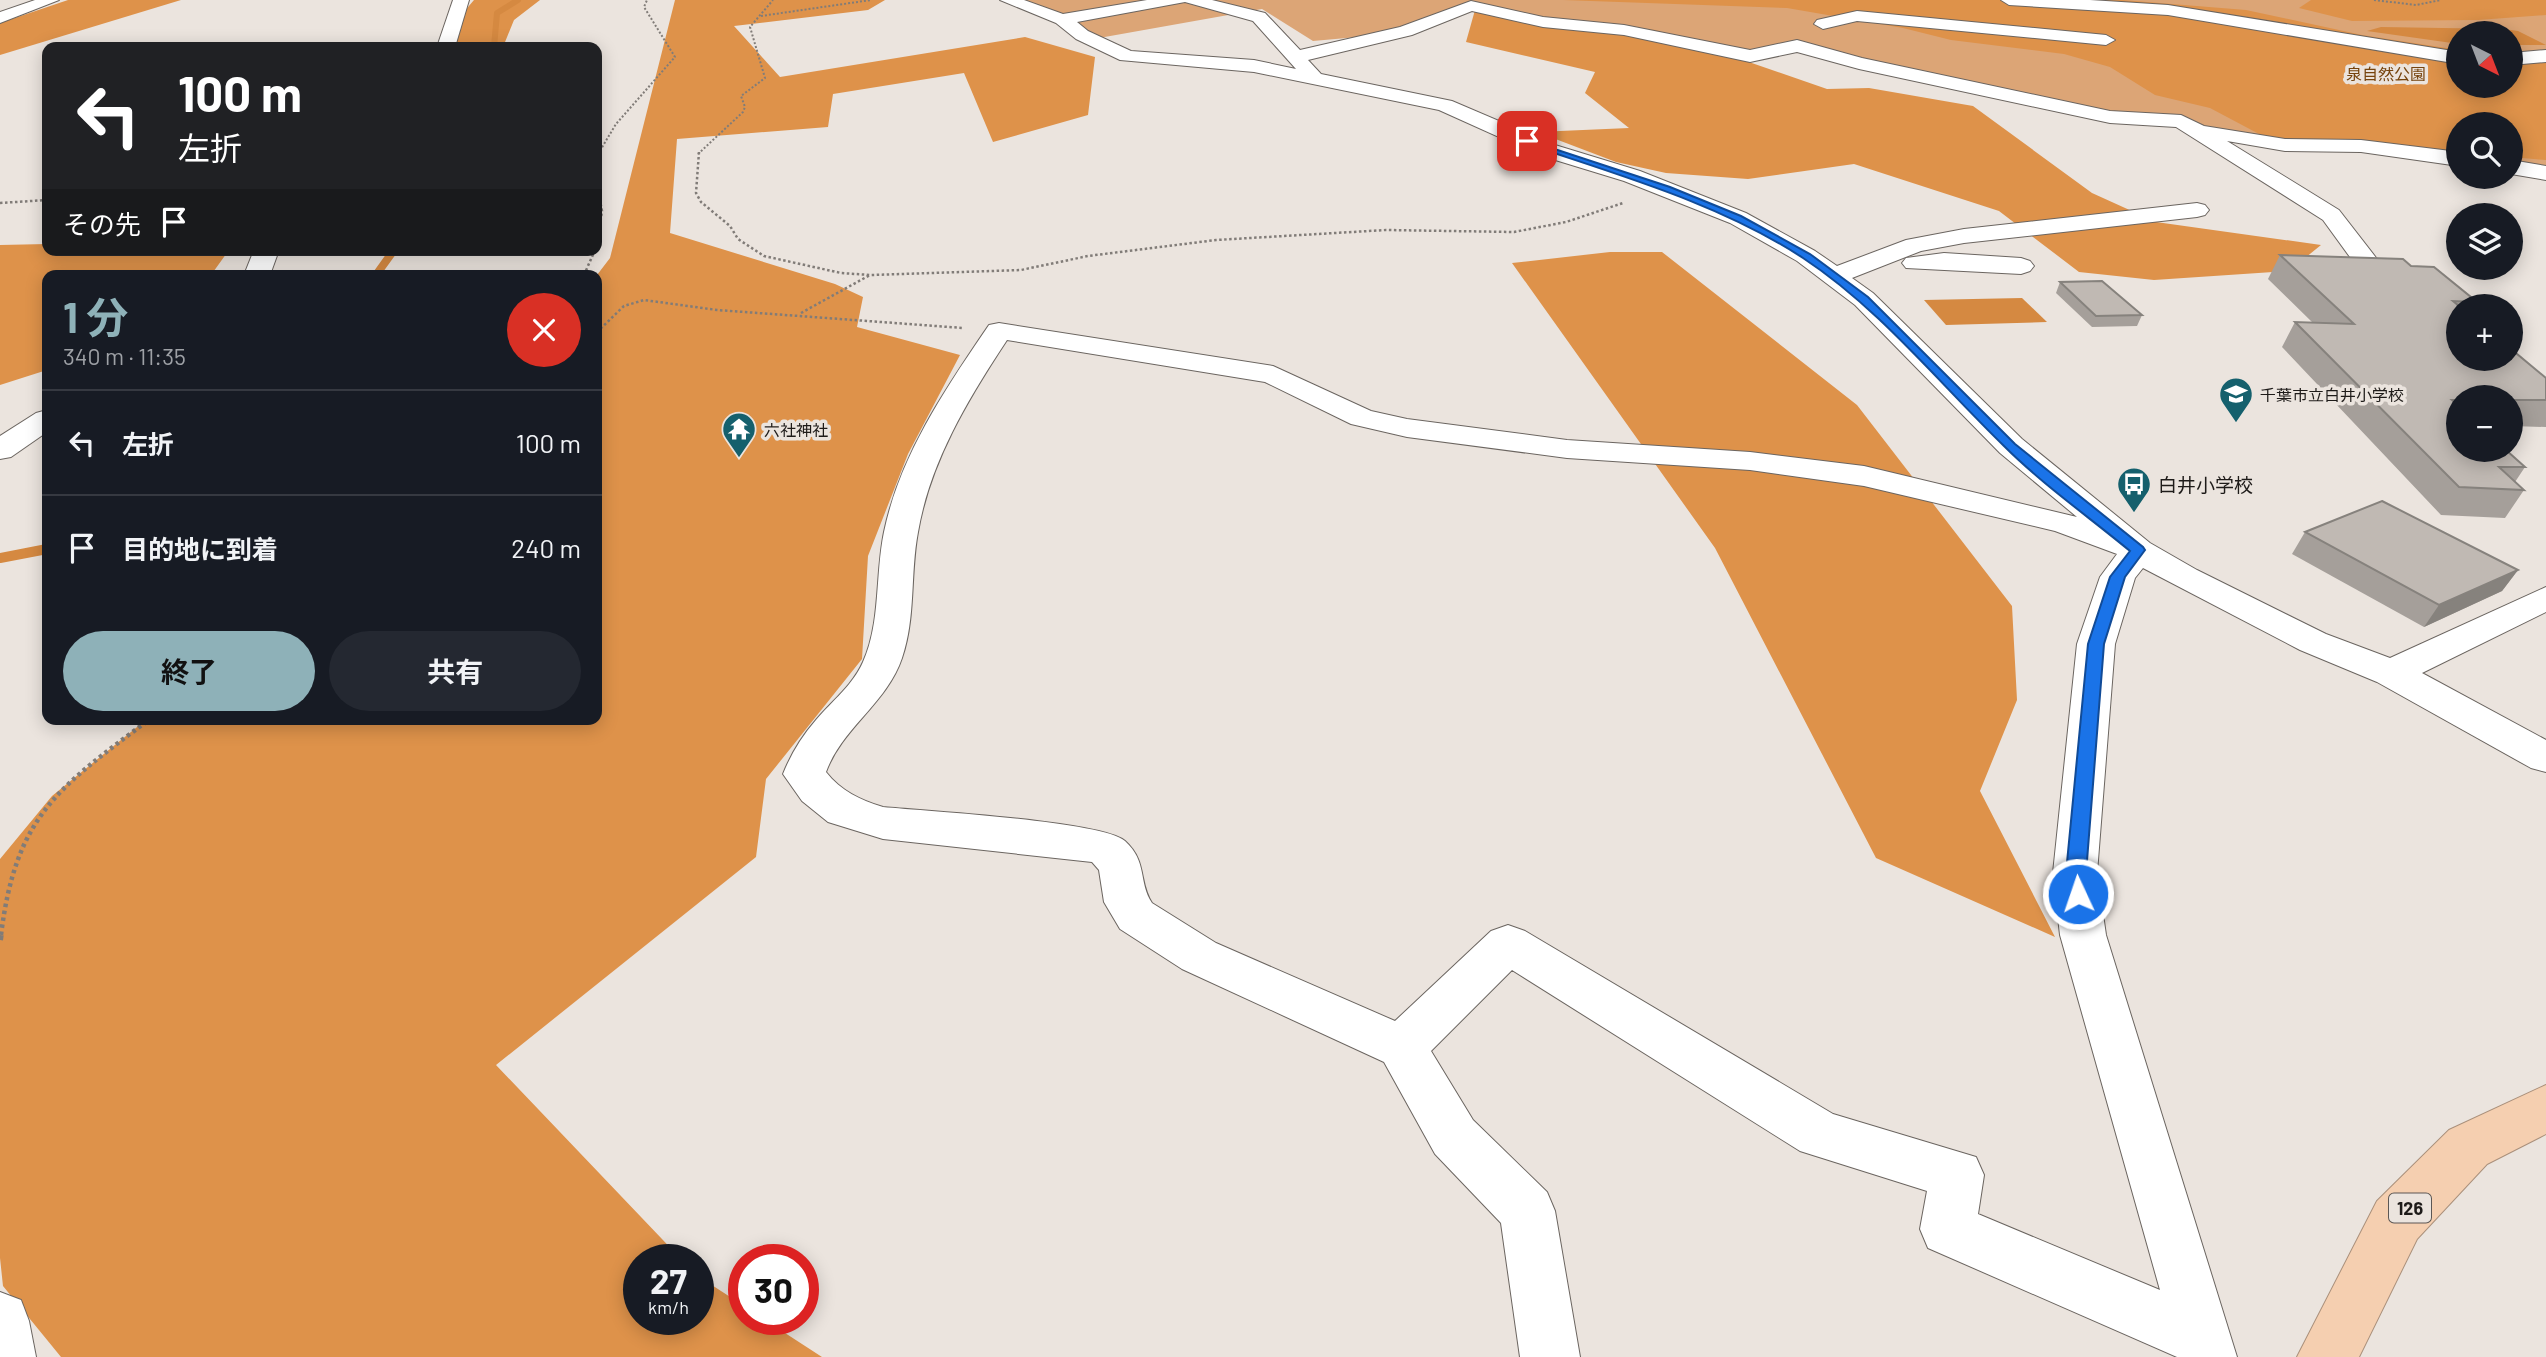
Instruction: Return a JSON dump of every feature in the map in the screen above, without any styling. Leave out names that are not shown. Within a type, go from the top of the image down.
[{"type":"highway","name":"126","points":[[2327,1357],[2397,1220],[2469,1147],[2546,1108]]},
{"type":"street","points":[[0,18],[51,0]]},
{"type":"street","points":[[448,42],[461,0]]},
{"type":"street","points":[[1008,0],[1062,19],[1082,35],[1128,56],[1254,66],[1445,105],[1547,150],[1667,189],[1846,272],[1864,299],[2011,446],[2138,550],[2185,578],[2313,642],[2390,673],[2546,758]]},
{"type":"street","points":[[1062,19],[1178,0]]},
{"type":"street","points":[[1192,0],[1259,17],[1315,78]]},
{"type":"street","points":[[2009,0],[2168,10],[2446,56]]},
{"type":"street","points":[[1296,57],[1377,39],[1465,7],[1478,6],[1543,22],[1624,30],[1749,56],[1797,46],[1859,63],[2110,117],[2171,119],[2285,145],[2361,146],[2446,157]]},
{"type":"street","points":[[1823,24],[1857,16],[2106,40]]},
{"type":"street","points":[[2173,29],[2240,33],[2278,40],[2291,34]]},
{"type":"street","points":[[2087,49],[2127,34]]},
{"type":"street","points":[[2524,58],[2546,57]]},
{"type":"street","points":[[2194,126],[2225,150],[2332,215],[2364,259]]},
{"type":"street","points":[[2523,169],[2546,173]]},
{"type":"street","points":[[1846,272],[1915,245],[1964,236],[2197,210]]},
{"type":"street","points":[[1846,272],[1944,261],[2021,266]]},
{"type":"street","points":[[1550,1357],[1527,1211],[1454,1137],[1402,1047],[1199,956],[1136,916],[1127,902],[1120,864],[1107,850],[1078,842],[883,823],[843,811],[817,790],[804,774],[810,755],[870,688],[883,660],[889,638],[901,530],[925,458],[960,387],[999,331],[1273,375],[1362,418],[1407,428],[1567,449],[1751,461],[1864,475],[2066,524],[2138,550]]},
{"type":"street","points":[[0,450],[42,422]]},
{"type":"street","points":[[2138,550],[2118,577],[2096,644],[2075,873],[2083,935],[2176,1244],[2204,1347]]},
{"type":"street","points":[[2390,673],[2546,598]]},
{"type":"street","points":[[1402,1047],[1508,944],[1819,1135],[1957,1175],[1948,1229],[2204,1347]]},
{"type":"street","points":[[0,1321],[6,1357]]},
{"type":"path","points":[[602,148],[616,124],[675,57],[643,7],[647,0]]},
{"type":"path","points":[[773,0],[750,27],[751,44],[760,59],[765,78],[741,96],[745,107],[743,112],[698,153],[696,193],[701,202],[730,226],[738,239],[764,256],[841,273],[871,275],[1021,270],[1088,256],[1216,240],[1387,230],[1514,232],[1566,222],[1667,189]]},
{"type":"path","points":[[760,16],[871,0]]},
{"type":"path","points":[[2374,0],[2416,5],[2441,0]]},
{"type":"path","points":[[0,203],[42,200]]},
{"type":"path","points":[[800,314],[871,275]]},
{"type":"path","points":[[602,327],[624,306],[644,300],[717,310],[800,314],[999,331]]},
{"type":"path","points":[[0,940],[10,877],[25,835],[51,797],[142,725]]},
{"type":"green space","points":[[68,0],[181,0],[0,55],[0,23]]},
{"type":"green space","points":[[474,0],[540,0],[514,20],[505,42],[454,42],[463,13]]},
{"type":"green space","points":[[675,0],[885,0],[868,10],[734,26],[780,77],[1025,37],[1095,57],[1088,115],[993,142],[964,73],[833,94],[828,127],[677,139],[670,233],[835,284],[863,297],[857,327],[960,355],[908,454],[868,556],[862,659],[766,779],[756,857],[496,1065],[667,1244],[623,1244],[623,1335],[714,1335],[714,1286],[728,1296],[728,1335],[788,1335],[822,1357],[61,1357],[3,1286],[0,1258],[0,859],[52,796],[140,725],[602,725],[601,270],[610,258]]},
{"type":"green space","name":"泉自然公園","points":[[1020,0],[2546,0],[2546,171],[2523,168],[2523,112],[2446,112],[2446,126],[2315,145],[2119,115],[1802,46],[1749,54],[1481,6],[1391,34],[1313,41],[1262,9],[1099,38],[1077,23]]},
{"type":"green space","points":[[1563,0],[2122,0],[2246,10],[2362,35],[2446,48],[2446,98],[2524,98],[2524,55],[2546,56],[2546,160],[2523,158],[2523,112],[2446,112],[2446,152],[2276,143],[2210,108],[2155,95],[2110,67],[2064,54],[1951,40],[1903,28],[1787,8]]},
{"type":"green space","points":[[2311,0],[2546,0],[2546,15],[2478,20],[2352,21],[2299,8]]},
{"type":"green space","points":[[1475,10],[1656,30],[1827,89],[1869,88],[1973,106],[2092,193],[2156,222],[2321,245],[2289,271],[2154,280],[2079,272],[1999,211],[1854,164],[1748,179],[1666,173],[1616,162],[1537,132],[1629,128],[1585,93],[1595,72],[1466,42]]},
{"type":"green space","points":[[42,244],[42,256],[225,256],[215,270],[42,270],[42,372],[0,385],[0,245]]},
{"type":"green space","points":[[1610,252],[1662,252],[1857,405],[2012,606],[2017,700],[1980,791],[2055,937],[1876,858],[1715,548],[1512,263]]},
{"type":"shaded area","points":[[2381,27],[2446,28],[2446,42],[2367,31]]},
{"type":"shaded area","points":[[2524,34],[2546,45],[2524,45]]},
{"type":"shaded area","points":[[2022,298],[2047,322],[1946,325],[1924,300]]},
{"type":"building","points":[[2280,255],[2403,259],[2411,266],[2434,267],[2446,277],[2446,280],[2450,280],[2467,294],[2446,294],[2446,371],[2523,371],[2523,359],[2546,378],[2546,400],[2523,400],[2523,385],[2446,385],[2446,462],[2519,462],[2525,467],[2499,467],[2524,490],[2459,487],[2295,322],[2354,324]]},
{"type":"building","points":[[2102,281],[2142,315],[2096,316],[2060,282]]},
{"type":"building","points":[[2382,501],[2518,570],[2439,605],[2305,532]]},
{"type":"waterway","points":[[494,42],[497,13],[518,0]]},
{"type":"waterway","points":[[380,270],[390,256]]},
{"type":"waterway","points":[[0,558],[42,550]]},
{"type":"place","name":"千葉市立白井小学校","points":[[2236,424]]},
{"type":"place","name":"六社神社","points":[[739,459]]},
{"type":"place","name":"白井小学校","points":[[2134,514]]},
{"type":"route","points":[[1527,141],[1547,150],[1632,176],[1738,218],[1806,256],[1864,299],[2011,446],[2138,550],[2118,577],[2096,644],[2075,873],[2078,894]]}]
